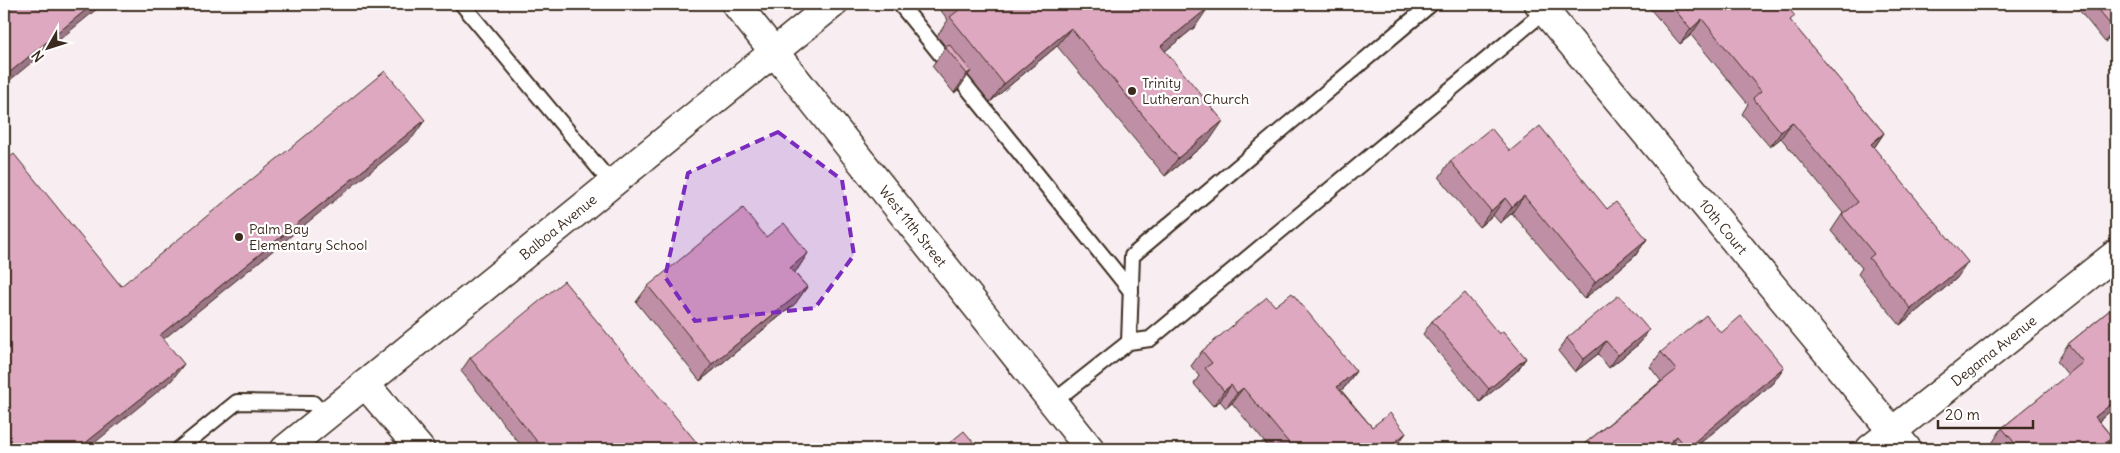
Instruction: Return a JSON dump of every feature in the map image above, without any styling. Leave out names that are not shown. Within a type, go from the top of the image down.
[{"type":"street","name":"West 11th Street","points":[[736,4],[1090,449]]},
{"type":"street","name":"Balboa Avenue","points":[[285,449],[833,4]]},
{"type":"street","name":"10th Court","points":[[1542,7],[1900,440]]},
{"type":"street","name":"Degama Avenue","points":[[1870,449],[1900,440],[2116,254]]},
{"type":"street","points":[[365,384],[420,449]]},
{"type":"lane","points":[[462,4],[612,184]]},
{"type":"lane","points":[[900,4],[1131,291]]},
{"type":"lane","points":[[1129,342],[1132,256],[1431,4]]},
{"type":"lane","points":[[1053,402],[1129,342],[1150,339],[1542,7]]},
{"type":"lane","points":[[179,449],[237,402],[313,403],[325,416]]},
{"type":"highlighted area","points":[[778,132],[842,180],[854,255],[815,308],[695,321],[665,277],[688,173]]},
{"type":"building","points":[[4,4],[93,4],[4,77]]},
{"type":"building","name":"Trinity Lutheran Church","points":[[964,4],[1204,4],[1208,8],[1161,46],[1223,121],[1178,158],[1071,28],[1004,84],[950,17]]},
{"type":"building","points":[[1670,4],[1785,4],[1795,16],[1790,20],[1884,133],[1871,144],[1968,262],[1911,309],[1869,258],[1874,254],[1842,215],[1858,202],[1792,122],[1781,132],[1753,98],[1761,91],[1702,19],[1691,29]]},
{"type":"building","points":[[2093,4],[2116,4],[2116,28],[2114,29]]},
{"type":"building","points":[[949,44],[971,71],[967,74],[945,47]]},
{"type":"building","name":"Palm Bay Elementary School","points":[[385,71],[425,120],[160,335],[184,364],[78,449],[4,449],[4,162],[14,154],[121,286]]},
{"type":"building","points":[[1540,126],[1607,209],[1616,202],[1647,239],[1595,282],[1524,196],[1512,207],[1505,198],[1491,211],[1450,161],[1491,128],[1510,151]]},
{"type":"building","points":[[743,208],[766,237],[784,223],[808,253],[790,268],[807,287],[712,364],[648,286]]},
{"type":"building","points":[[564,281],[702,449],[543,449],[470,358]]},
{"type":"building","points":[[1292,293],[1356,371],[1337,387],[1372,427],[1390,413],[1406,433],[1389,447],[1390,449],[1294,449],[1243,388],[1237,393],[1231,385],[1224,391],[1205,368],[1212,363],[1202,351],[1267,297],[1275,306]]},
{"type":"building","points":[[1465,293],[1499,334],[1503,331],[1526,358],[1489,389],[1432,321]]},
{"type":"building","points":[[1619,295],[1649,330],[1618,355],[1606,341],[1584,359],[1567,338]]},
{"type":"building","points":[[2116,305],[2116,400],[2095,417],[2112,437],[2096,449],[2020,449],[2002,428],[2083,362],[2068,344]]},
{"type":"building","points":[[1706,315],[1721,333],[1741,316],[1784,367],[1687,448],[1677,436],[1662,449],[1578,449],[1676,370],[1661,352]]},
{"type":"building","points":[[964,431],[979,449],[942,449]]},
{"type":"place","name":"Trinity Lutheran Church","points":[[1132,91]]},
{"type":"place","name":"Palm Bay Elementary School","points":[[239,237]]}]
